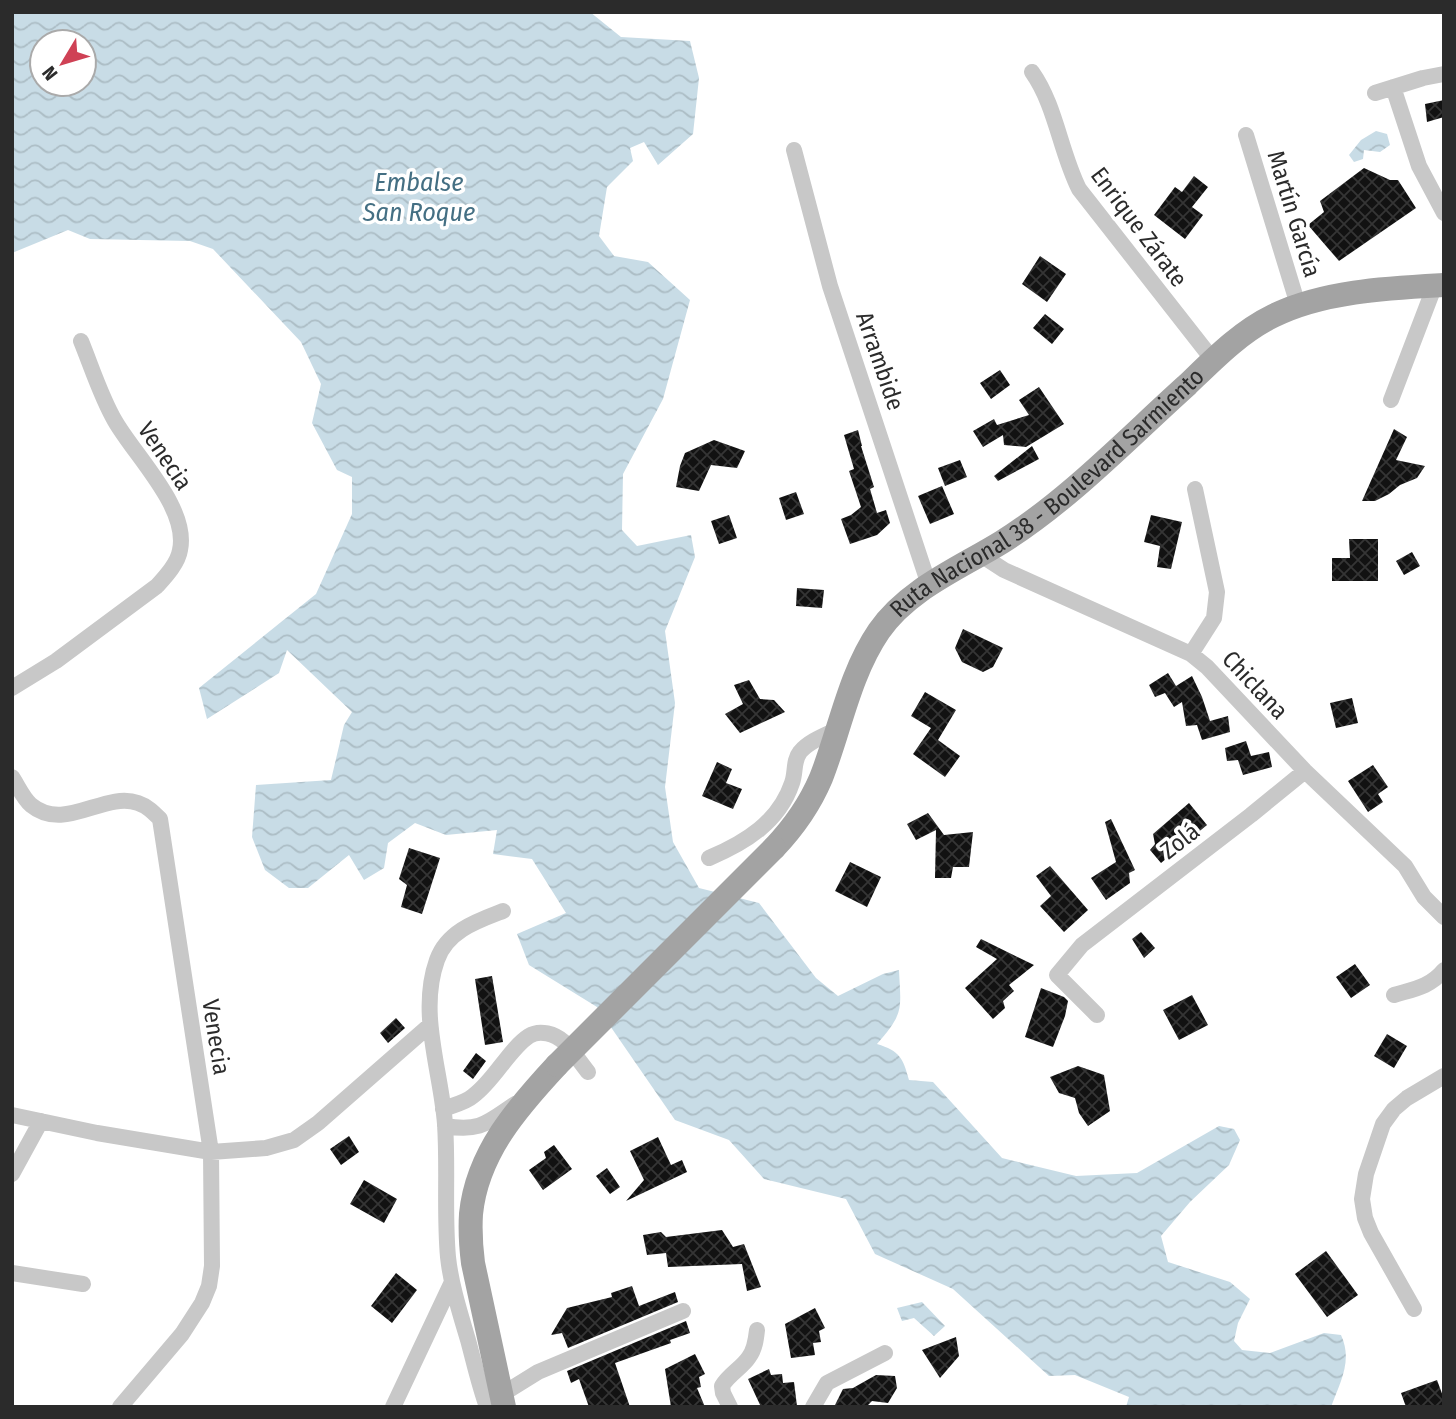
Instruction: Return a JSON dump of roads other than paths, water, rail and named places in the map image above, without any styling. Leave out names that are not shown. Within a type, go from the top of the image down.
[{"type":"main road","name":"Ruta Nacional 38 - Boulevard Sarmiento","points":[[497,1403],[473,1263],[471,1213],[477,1183],[491,1149],[531,1093],[557,1065],[774,848],[794,824],[815,790],[860,666],[881,629],[893,615],[929,585],[1020,530],[1064,497],[1248,331],[1298,305],[1363,292],[1439,285]]},
{"type":"street","name":"Enrique Zárate","points":[[1032,72],[1044,88],[1071,173],[1079,189],[1213,360]]},
{"type":"street","points":[[1375,93],[1444,74]]},
{"type":"street","points":[[1393,87],[1419,166],[1444,214]]},
{"type":"street","name":"Martín García","points":[[1246,135],[1298,305]]},
{"type":"street","name":"Arrambide","points":[[794,150],[830,286],[929,585]]},
{"type":"street","points":[[1391,400],[1439,285]]},
{"type":"street","name":"Venecia","points":[[12,688],[56,661],[157,586],[169,573],[180,550],[180,530],[175,512],[166,494],[114,419],[81,341]]},
{"type":"street","points":[[1191,654],[1214,618],[1217,592],[1195,489]]},
{"type":"street","name":"Chiclana","points":[[981,555],[1004,570],[1191,654],[1208,667],[1305,771],[1405,866],[1424,897],[1443,917]]},
{"type":"street","points":[[709,858],[738,845],[774,816],[784,802],[793,781],[796,759],[802,750],[838,729]]},
{"type":"street","name":"Zolá","points":[[1097,1015],[1058,975],[1082,945],[1305,771]]},
{"type":"street","name":"Venecia","points":[[12,777],[29,803],[48,815],[69,814],[121,801],[136,802],[150,809],[160,819],[211,1152],[212,1266],[209,1286],[202,1303],[182,1334],[120,1407]]},
{"type":"street","points":[[503,911],[458,931],[445,944],[437,958],[430,997],[430,1025],[445,1126],[447,1236],[452,1282],[497,1403],[538,1372],[683,1311]]},
{"type":"street","points":[[1394,995],[1426,985],[1436,980],[1444,970]]},
{"type":"street","points":[[12,1115],[97,1133],[211,1152],[267,1148],[294,1140],[318,1123],[430,1025]]},
{"type":"street","points":[[443,1108],[464,1102],[484,1087],[520,1043],[531,1034],[546,1033],[558,1038],[588,1072]]},
{"type":"street","points":[[1414,1309],[1371,1233],[1362,1199],[1366,1174],[1383,1124],[1407,1098],[1444,1076]]},
{"type":"street","points":[[445,1126],[464,1129],[479,1127],[531,1093]]},
{"type":"street","points":[[12,1174],[41,1121]]},
{"type":"street","points":[[12,1273],[83,1284]]},
{"type":"street","points":[[393,1407],[452,1282]]},
{"type":"street","points":[[730,1407],[722,1386],[726,1379],[749,1359],[757,1330]]},
{"type":"street","points":[[813,1407],[827,1383],[885,1353]]},
{"type":"water","name":"Embalse San Roque","points":[[12,12],[590,12],[621,37],[690,41],[699,78],[693,134],[658,165],[644,142],[630,148],[633,161],[607,187],[599,236],[614,256],[648,262],[690,300],[663,399],[623,474],[622,530],[637,546],[691,535],[695,557],[665,631],[675,703],[665,787],[673,842],[699,888],[759,903],[816,978],[838,996],[883,974],[899,970],[899,1010],[892,1025],[877,1044],[891,1049],[899,1056],[909,1080],[933,1082],[1002,1158],[1076,1176],[1137,1173],[1219,1126],[1234,1129],[1240,1140],[1229,1165],[1190,1202],[1161,1236],[1168,1262],[1230,1282],[1250,1299],[1238,1323],[1234,1341],[1242,1350],[1270,1353],[1324,1333],[1341,1335],[1346,1354],[1345,1363],[1331,1407],[1126,1407],[1129,1397],[1075,1375],[1049,1376],[953,1289],[875,1254],[846,1199],[764,1179],[729,1140],[675,1120],[597,1007],[529,965],[517,934],[566,913],[532,859],[493,854],[497,830],[446,835],[415,823],[388,843],[384,868],[364,880],[349,855],[308,888],[289,888],[265,870],[252,837],[256,785],[331,780],[344,725],[352,712],[287,650],[279,673],[207,719],[199,688],[316,594],[352,514],[352,477],[337,470],[312,423],[321,384],[301,342],[213,249],[190,241],[90,239],[68,230],[12,253]]},
{"type":"water","points":[[1376,131],[1387,134],[1390,145],[1380,152],[1364,150],[1363,159],[1354,162],[1349,155],[1361,140]]},
{"type":"water","points":[[922,1302],[945,1326],[934,1336],[914,1318],[902,1321],[897,1308]]}]
